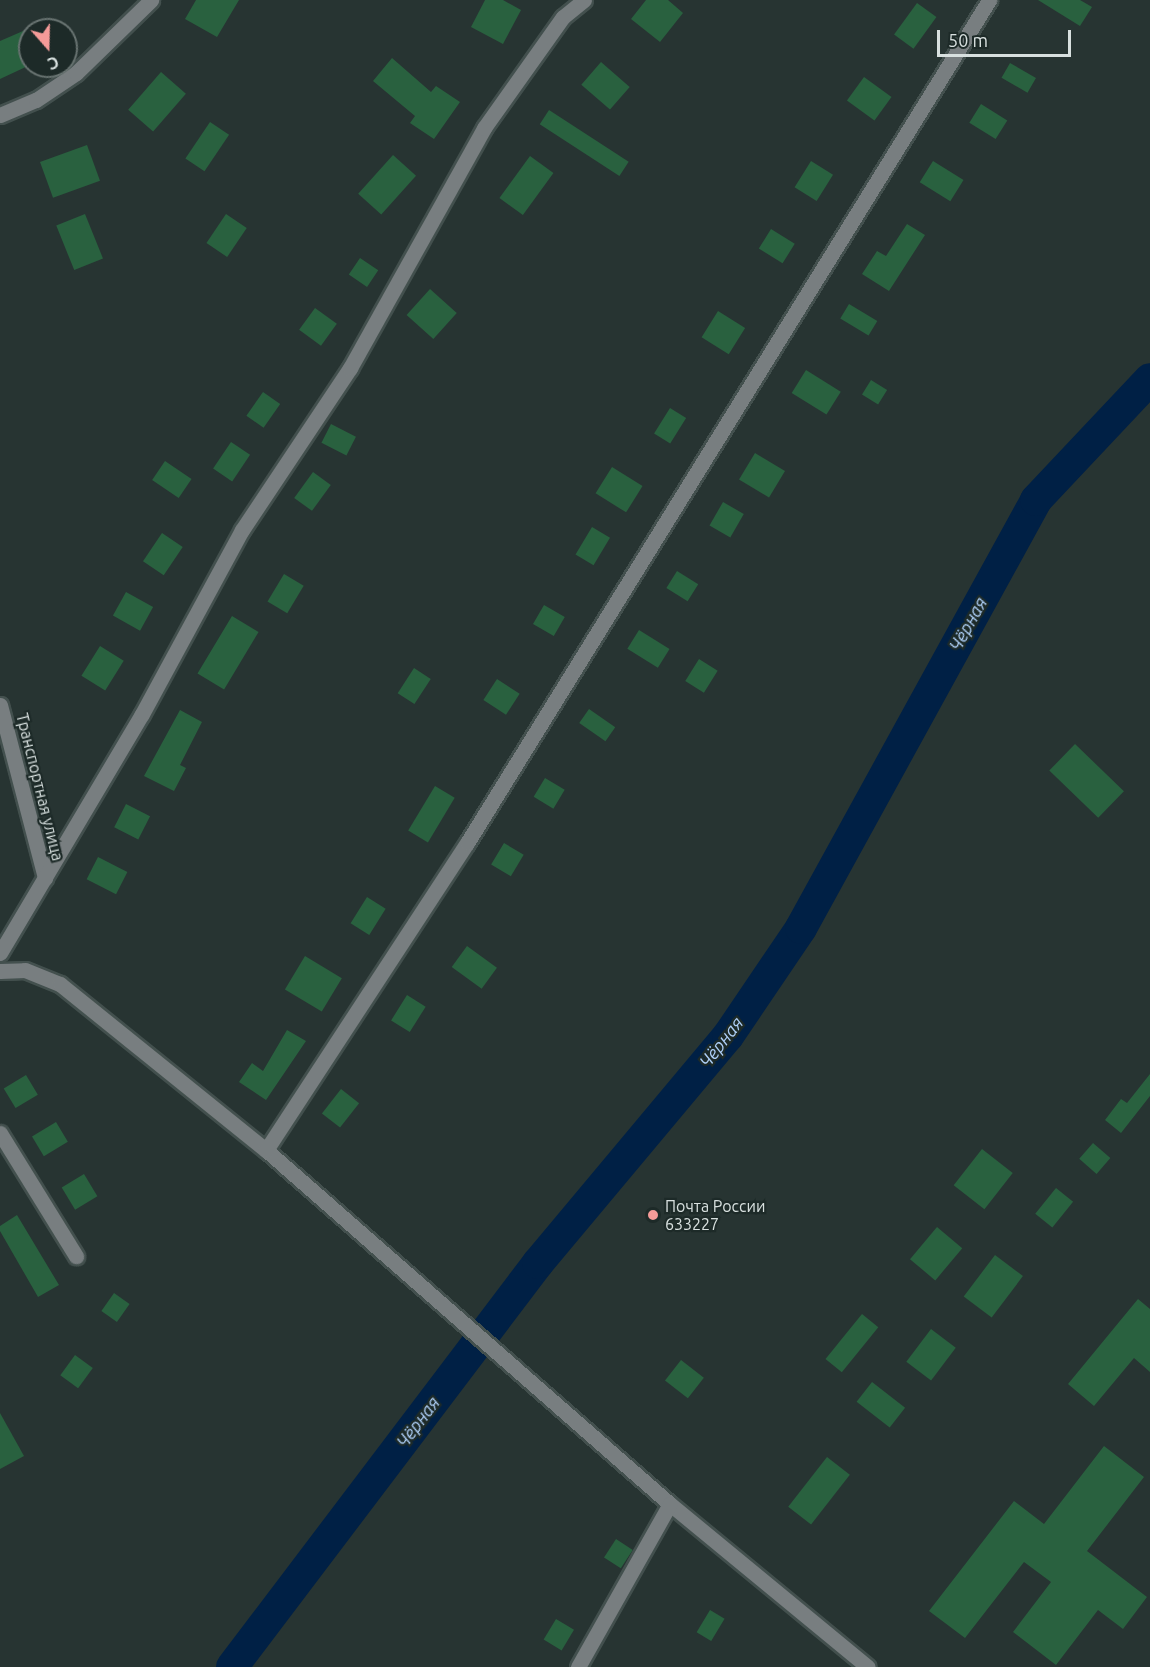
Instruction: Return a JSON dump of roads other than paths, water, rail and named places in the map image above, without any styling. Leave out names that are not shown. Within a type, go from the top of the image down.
[{"type":"street","points":[[0,115],[36,100],[76,73],[151,0]]},
{"type":"street","points":[[0,953],[142,714],[242,530],[350,368],[484,128],[563,17],[584,0]]},
{"type":"street","points":[[266,1150],[467,843],[988,0]]},
{"type":"street","name":"Транспортная улица","points":[[0,705],[45,878]]},
{"type":"street","points":[[0,971],[25,970],[60,984],[266,1150],[670,1504],[868,1667]]},
{"type":"street","points":[[0,1133],[76,1256]]},
{"type":"street","points":[[578,1667],[670,1504]]},
{"type":"waterway","name":"Чёрная","points":[[232,1667],[538,1263],[728,1036],[801,928],[1036,500],[1150,379]]},
{"type":"place","name":"Почта России 633227","points":[[653,1215]]}]
